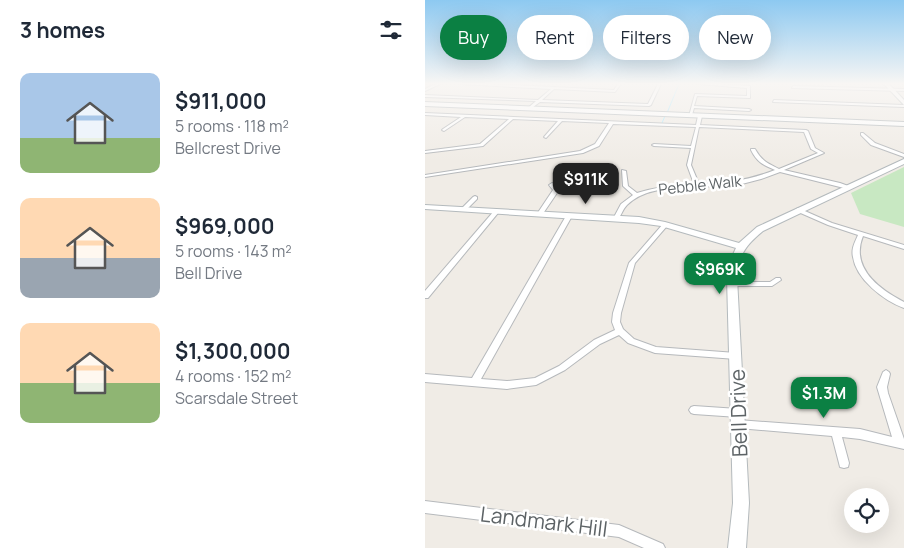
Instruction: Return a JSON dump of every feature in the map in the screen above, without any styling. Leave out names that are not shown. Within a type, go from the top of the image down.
[{"type":"street","points":[[542,110],[904,124]]},
{"type":"street","points":[[690,116],[692,110]]},
{"type":"street","points":[[741,110],[749,110]]},
{"type":"street","points":[[425,114],[697,126]]},
{"type":"street","points":[[444,130],[464,116]]},
{"type":"street","points":[[697,187],[689,169],[700,116]]},
{"type":"street","points":[[425,152],[481,145],[512,118]]},
{"type":"street","points":[[547,137],[561,120]]},
{"type":"street","points":[[425,176],[581,152],[597,145],[612,122]]},
{"type":"street","name":"Pebble Walk","points":[[616,219],[618,211],[624,202],[636,195],[659,189],[737,184],[822,153],[813,149],[806,131],[697,126]]},
{"type":"street","points":[[862,134],[873,144],[904,156]]},
{"type":"street","points":[[654,145],[693,147]]},
{"type":"street","points":[[753,150],[759,159],[778,169],[797,176],[830,181],[848,187]]},
{"type":"street","name":"Bell Drive","points":[[737,548],[741,503],[733,265],[741,246],[760,229],[904,161]]},
{"type":"street","points":[[624,170],[626,186],[636,195]]},
{"type":"street","points":[[541,214],[556,190],[552,185]]},
{"type":"street","points":[[463,210],[475,198]]},
{"type":"street","points":[[425,207],[646,221],[741,246]]},
{"type":"street","points":[[798,210],[821,221],[904,247]]},
{"type":"street","points":[[425,296],[496,212]]},
{"type":"street","points":[[475,382],[569,216]]},
{"type":"street","points":[[665,225],[632,263],[617,313],[616,322],[620,331],[631,341],[655,350],[736,356]]},
{"type":"street","points":[[861,234],[855,248],[863,274],[885,296],[904,305]]},
{"type":"street","points":[[719,278],[772,284],[778,280]]},
{"type":"street","points":[[425,378],[507,385],[536,381],[562,368],[597,342],[620,331]]},
{"type":"street","points":[[886,374],[882,387],[883,392],[902,443]]},
{"type":"street","points":[[694,410],[738,419],[860,434],[902,443]]},
{"type":"street","points":[[836,432],[844,464]]},
{"type":"street","name":"Landmark Hill","points":[[425,507],[619,531],[659,548]]},
{"type":"green space","points":[[904,167],[904,227],[860,214],[851,193]]},
{"type":"waterway","points":[[662,123],[665,116]]}]
